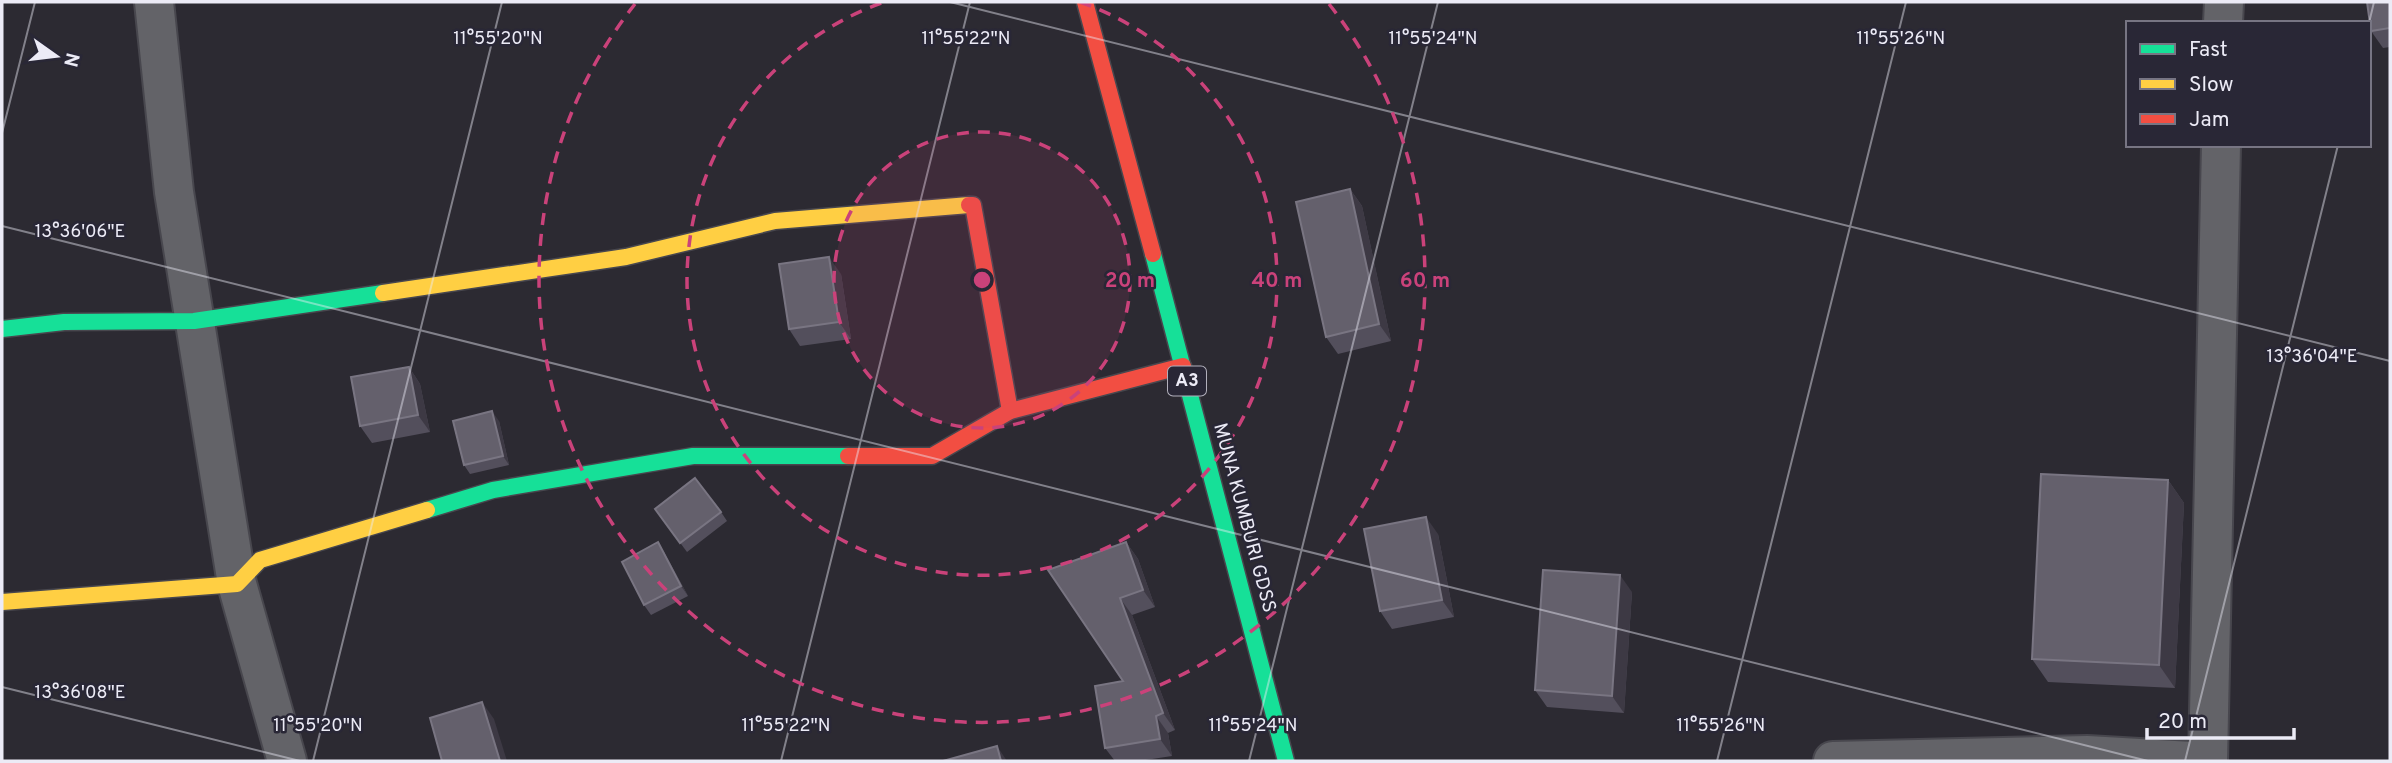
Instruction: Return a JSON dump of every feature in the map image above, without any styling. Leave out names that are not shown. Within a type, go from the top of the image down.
[{"type":"main road","name":"MUNA KUMBURI GDSS","points":[[1085,2],[1286,761]]},
{"type":"main road","points":[[2,329],[64,322],[194,321],[626,257],[775,221],[973,205],[1010,411]]},
{"type":"main road","points":[[2,601],[237,584],[260,560],[493,490],[693,456],[932,456],[1010,411],[1183,366]]},
{"type":"street","points":[[154,2],[174,192],[237,584],[287,761]]},
{"type":"street","points":[[2223,21],[2224,2]]},
{"type":"street","points":[[2208,761],[2221,147]]},
{"type":"street","points":[[1833,761],[2087,755],[2191,761]]},
{"type":"building","points":[[2367,2],[2390,2],[2390,28],[2371,31]]},
{"type":"building","points":[[1350,189],[1379,324],[1326,337],[1296,202]]},
{"type":"building","points":[[829,257],[839,322],[789,329],[779,264]]},
{"type":"building","points":[[409,367],[418,415],[360,426],[351,377]]},
{"type":"building","points":[[492,411],[503,456],[464,465],[453,421]]},
{"type":"building","points":[[2041,474],[2168,480],[2159,665],[2032,659]]},
{"type":"building","points":[[695,478],[721,512],[680,543],[655,509]]},
{"type":"building","points":[[1426,517],[1442,600],[1380,611],[1364,529]]},
{"type":"building","points":[[658,542],[681,586],[644,605],[622,562]]},
{"type":"building","points":[[1126,542],[1143,590],[1120,598],[1163,713],[1156,716],[1160,739],[1105,748],[1095,686],[1123,681],[1048,570]]},
{"type":"building","points":[[1543,570],[1620,575],[1612,696],[1535,690]]},
{"type":"building","points":[[482,702],[500,761],[442,761],[430,718]]},
{"type":"building","points":[[997,746],[1001,761],[943,761]]},
{"type":"traffic: fast","points":[[1153,254],[1286,761]]},
{"type":"traffic: fast","points":[[2,329],[64,322],[194,321],[383,293]]},
{"type":"traffic: fast","points":[[427,510],[493,490],[693,456],[848,456]]},
{"type":"traffic: slow","points":[[383,293],[626,257],[775,221],[969,205]]},
{"type":"traffic: slow","points":[[2,602],[237,584],[260,560],[427,510]]},
{"type":"traffic: jam","points":[[1085,2],[1153,254]]},
{"type":"traffic: jam","points":[[969,205],[973,205],[1010,411]]},
{"type":"traffic: jam","points":[[848,456],[932,456],[1010,411],[1183,366]]}]
